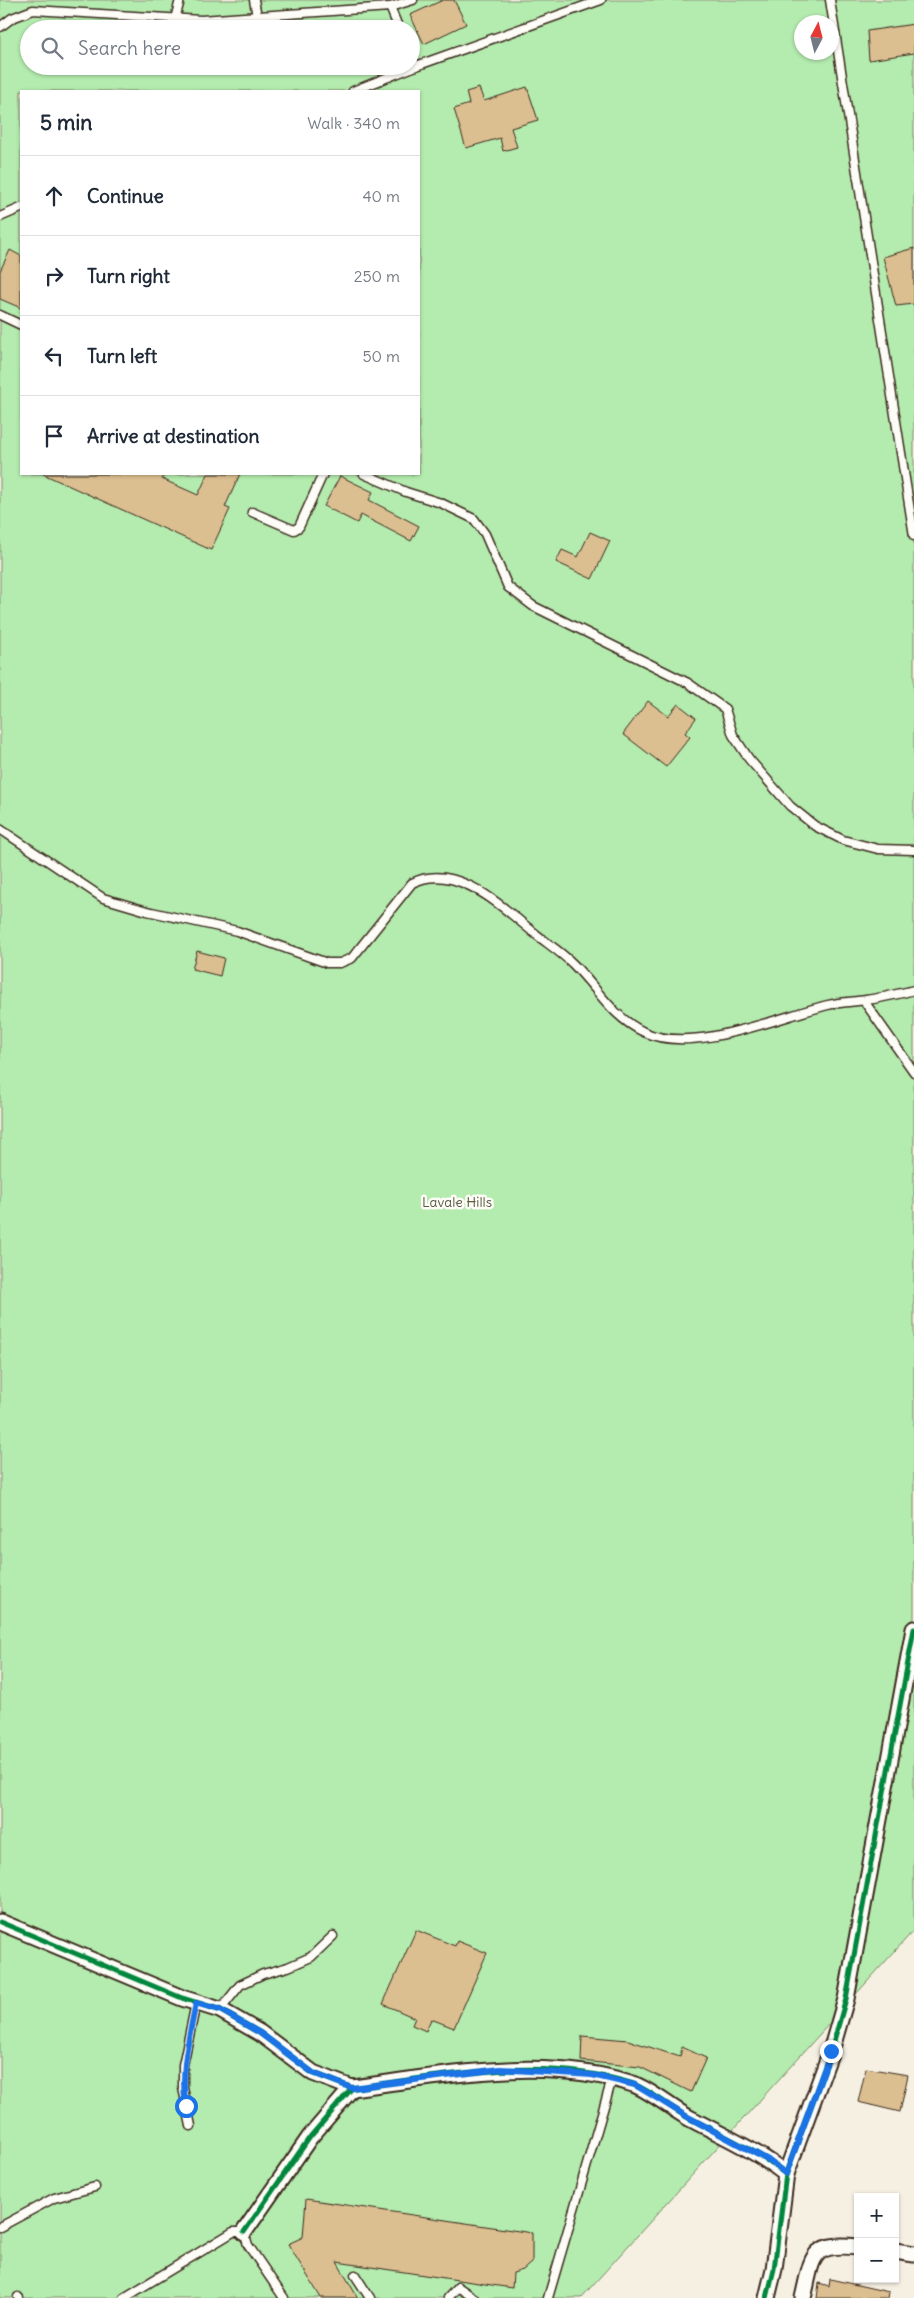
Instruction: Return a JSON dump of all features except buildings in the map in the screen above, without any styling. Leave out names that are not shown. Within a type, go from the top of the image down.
[{"type":"street","points":[[767,2298],[774,2268],[786,2174],[831,2051],[846,1999],[914,1629]]},
{"type":"street","points":[[0,1922],[196,2003],[220,2010],[260,2033],[313,2073],[352,2088],[500,2069],[563,2072],[612,2079],[635,2085],[686,2116],[768,2160],[786,2174]]},
{"type":"street","points":[[244,2232],[310,2137],[352,2088]]},
{"type":"street","points":[[803,2298],[814,2256],[824,2247],[837,2245],[854,2247]]},
{"type":"street","points":[[899,2252],[914,2254]]},
{"type":"lane","points":[[175,19],[180,0]]},
{"type":"lane","points":[[254,0],[257,16]]},
{"type":"lane","points":[[0,27],[12,18],[33,10],[201,20],[390,7],[413,0]]},
{"type":"lane","points":[[420,65],[602,0]]},
{"type":"lane","points":[[830,0],[914,536]]},
{"type":"lane","points":[[390,7],[395,20]]},
{"type":"lane","points":[[355,90],[393,75]]},
{"type":"lane","points":[[0,217],[20,208]]},
{"type":"lane","points":[[0,315],[20,325]]},
{"type":"lane","points":[[252,512],[294,530],[299,527],[324,475]]},
{"type":"lane","points":[[366,475],[406,492],[441,503],[474,519],[485,534],[508,587],[519,597],[533,606],[688,683],[724,709],[733,735],[749,759],[790,806],[814,826],[843,840],[878,849],[914,850]]},
{"type":"lane","points":[[0,830],[103,898],[147,911],[237,932],[333,964],[352,958],[412,883],[420,879],[452,879],[491,898],[573,964],[599,996],[621,1018],[644,1032],[660,1038],[691,1039],[762,1025],[830,1004],[864,1001],[914,990]]},
{"type":"lane","points":[[864,1001],[914,1072]]},
{"type":"lane","points":[[220,2010],[240,1986],[263,1974],[288,1967],[311,1957],[333,1936]]},
{"type":"lane","points":[[191,2126],[183,2088],[183,2065],[196,2003]]},
{"type":"lane","points":[[548,2298],[612,2079]]},
{"type":"lane","points":[[0,2227],[54,2198],[94,2186]]},
{"type":"lane","points":[[124,2298],[233,2232],[244,2232],[248,2245],[284,2298]]},
{"type":"lane","points":[[355,2275],[370,2298]]},
{"type":"lane","points":[[448,2298],[458,2287],[474,2298]]},
{"type":"green space","name":"Lavale Hills","points":[[0,0],[914,0],[914,1930],[581,2298],[0,2298]]},
{"type":"cycle path","points":[[786,2174],[831,2051],[846,1999],[914,1629]]},
{"type":"cycle path","points":[[0,1922],[182,1998],[220,2010],[260,2033],[313,2073],[352,2088]]},
{"type":"cycle path","points":[[244,2232],[310,2137],[352,2088],[457,2074],[528,2069],[599,2075],[640,2087],[684,2115],[752,2151],[786,2174],[774,2269],[767,2298]]},
{"type":"route","points":[[186,2106],[183,2088],[183,2065],[196,2003],[220,2010],[260,2033],[313,2073],[352,2088],[500,2069],[544,2070],[592,2075],[635,2085],[686,2116],[768,2160],[786,2174],[831,2051]]}]
